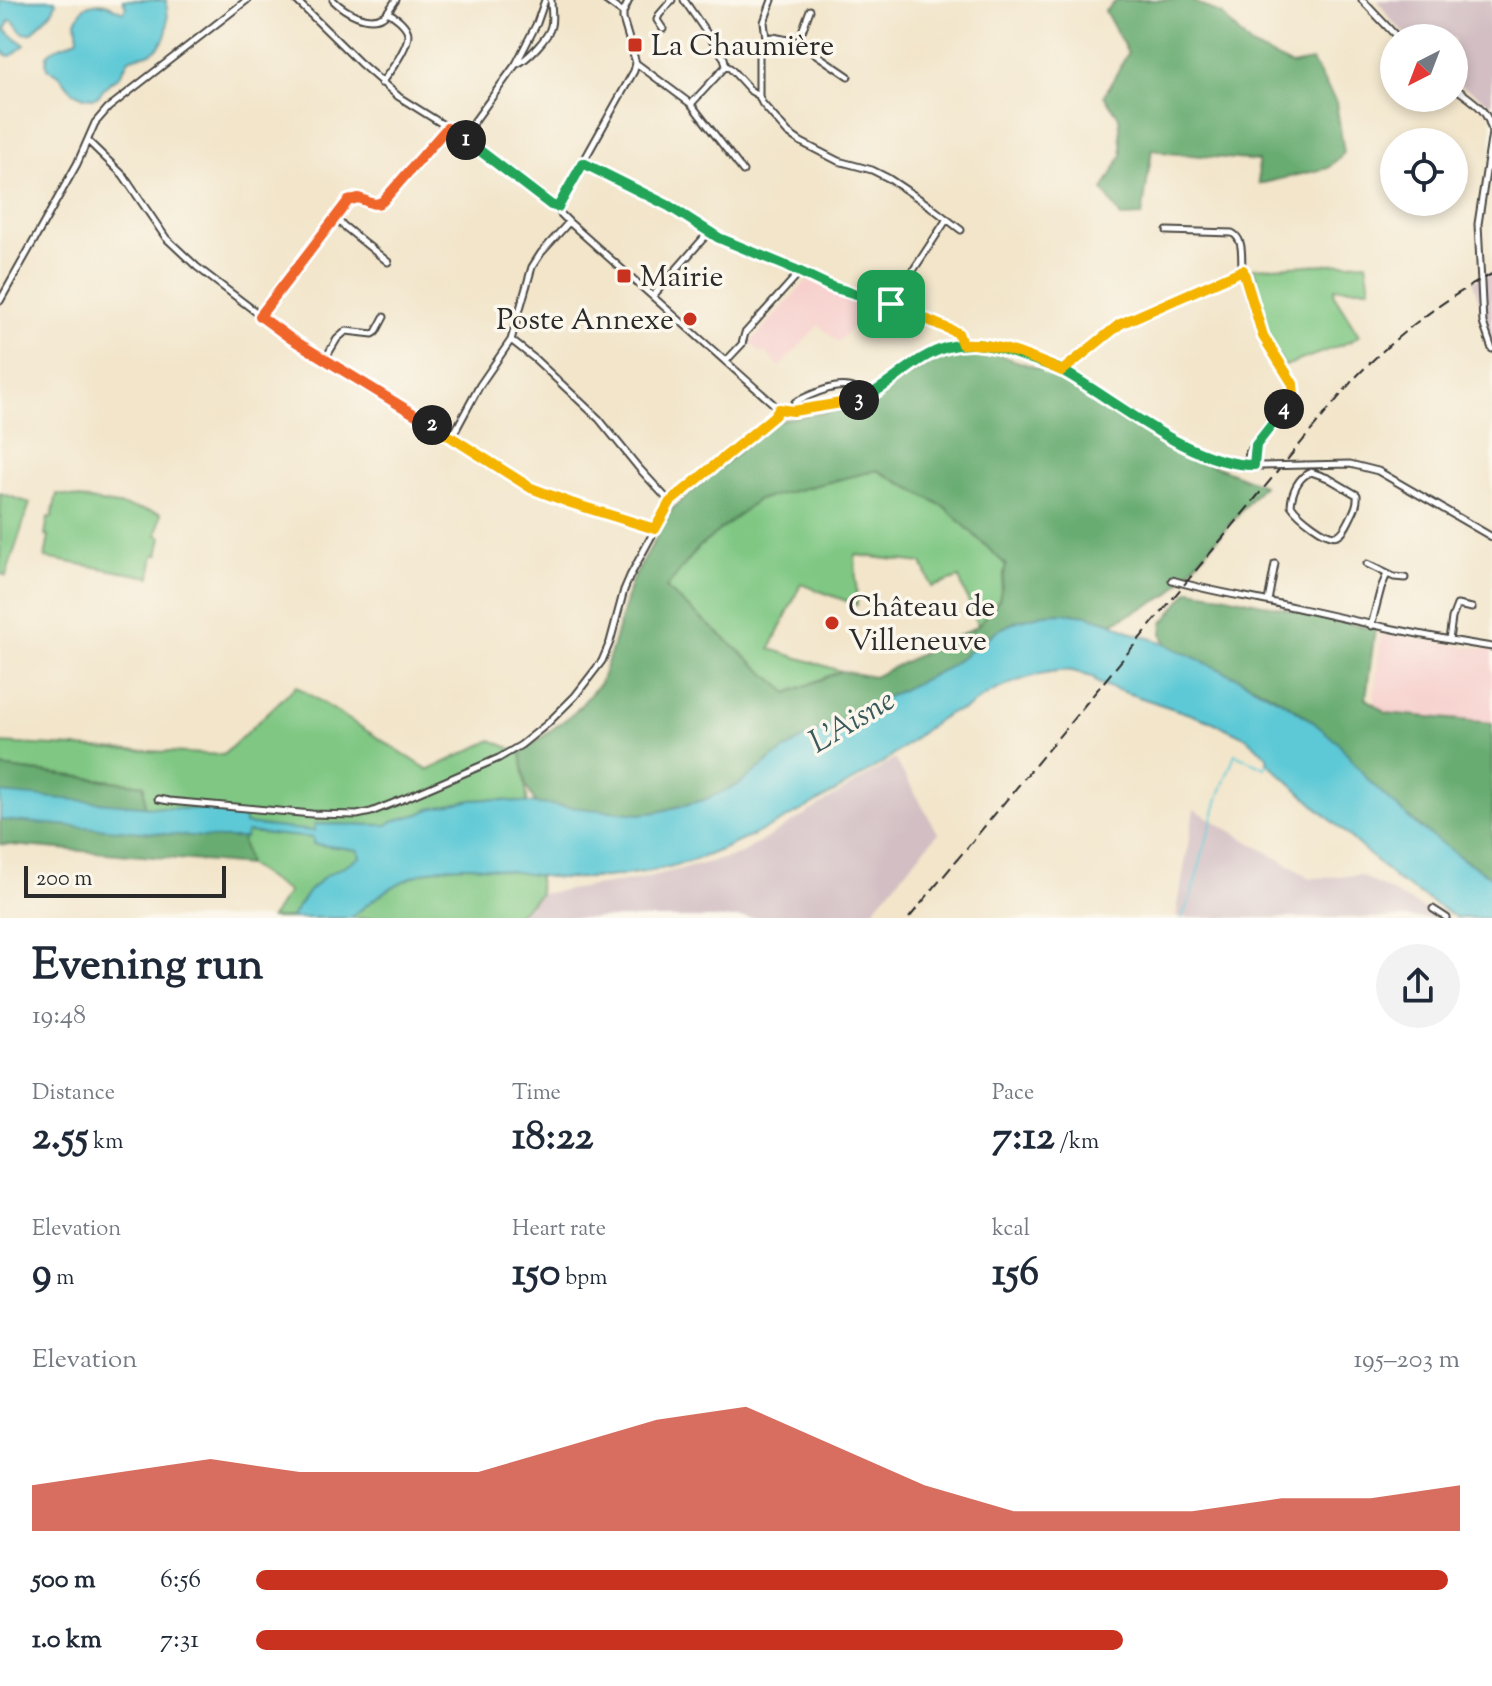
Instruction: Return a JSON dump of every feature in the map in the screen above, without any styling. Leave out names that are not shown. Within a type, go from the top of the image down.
[{"type":"street","points":[[0,301],[95,123],[108,108],[247,0]]},
{"type":"street","points":[[333,0],[342,9],[357,16],[379,18],[396,0]]},
{"type":"street","points":[[463,137],[516,64],[545,0]]},
{"type":"street","points":[[516,64],[523,62],[550,30],[551,0]]},
{"type":"street","points":[[605,0],[623,13]]},
{"type":"street","points":[[558,207],[634,71],[636,63],[623,13],[629,0]]},
{"type":"street","points":[[663,29],[657,20],[672,0]]},
{"type":"street","points":[[684,0],[724,58],[726,66],[759,96]]},
{"type":"street","points":[[772,0],[764,22],[766,38],[759,55],[759,96],[762,103],[788,133],[801,142],[838,161],[872,170],[888,178],[961,230]]},
{"type":"street","points":[[1362,0],[1385,24]]},
{"type":"street","points":[[300,2],[381,83],[463,137],[546,202],[558,207],[569,222],[779,409],[848,402],[865,397],[934,352],[962,344],[980,343],[1062,371],[1188,447],[1233,464],[1350,464],[1378,471],[1492,537]]},
{"type":"street","points":[[798,42],[810,10]]},
{"type":"street","points":[[381,83],[401,55],[408,35],[406,28],[387,12]]},
{"type":"street","points":[[537,23],[551,22]]},
{"type":"street","points":[[766,38],[798,42],[848,76]]},
{"type":"street","points":[[636,63],[691,104],[743,171]]},
{"type":"street","points":[[691,104],[726,66]]},
{"type":"street","points":[[1468,98],[1491,121],[1492,133],[1478,224],[1483,323],[1492,349]]},
{"type":"street","points":[[260,316],[348,201],[352,198],[379,204],[447,128]]},
{"type":"street","points":[[88,141],[123,175],[166,238],[197,267],[290,338],[531,488],[655,529]]},
{"type":"street","points":[[583,163],[669,206],[719,238],[832,287],[891,304],[958,333],[962,344]]},
{"type":"street","points":[[334,218],[388,262]]},
{"type":"street","points":[[891,304],[947,219]]},
{"type":"street","points":[[452,437],[480,385],[511,340],[532,267],[569,222]]},
{"type":"street","points":[[1167,231],[1235,234],[1240,240],[1243,270],[1260,329],[1292,380],[1294,390],[1291,401],[1249,452],[1250,465]]},
{"type":"street","points":[[653,296],[709,232]]},
{"type":"street","points":[[1062,371],[1120,324],[1243,270]]},
{"type":"street","points":[[726,361],[742,344],[745,333],[800,272]]},
{"type":"street","points":[[325,359],[342,334],[351,331],[373,334],[384,317]]},
{"type":"street","points":[[511,340],[599,419],[670,502]]},
{"type":"street","points":[[793,409],[795,402],[825,389],[840,387],[861,391],[865,397]]},
{"type":"street","points":[[158,799],[312,814],[357,815],[406,798],[499,758],[521,745],[575,696],[602,661],[624,590],[670,502],[779,409]]},
{"type":"street","points":[[1328,478],[1333,465]]},
{"type":"street","points":[[1307,473],[1328,478],[1351,490],[1358,500],[1346,528],[1335,536],[1328,535],[1291,505],[1299,482],[1307,473]]},
{"type":"street","points":[[1268,601],[1275,564]]},
{"type":"street","points":[[1367,564],[1394,577],[1405,578]]},
{"type":"street","points":[[1371,626],[1387,574]]},
{"type":"street","points":[[1172,580],[1371,626],[1492,647]]},
{"type":"street","points":[[1449,640],[1457,605],[1472,608]]},
{"type":"street","points":[[1433,909],[1447,918]]},
{"type":"shaded area","points":[[1378,0],[1492,0],[1492,104],[1468,89],[1468,24],[1395,24]]},
{"type":"shaded area","points":[[1492,271],[1492,348],[1473,281]]},
{"type":"shaded area","points":[[808,279],[833,292],[874,304],[838,342],[819,325],[780,367],[750,343]]},
{"type":"shaded area","points":[[1381,633],[1492,650],[1492,738],[1372,715]]},
{"type":"shaded area","points":[[895,759],[938,833],[866,918],[513,918],[540,894],[636,880],[739,855]]},
{"type":"shaded area","points":[[1194,809],[1310,878],[1360,875],[1441,918],[1176,918]]},
{"type":"green space","points":[[1117,0],[1191,0],[1222,15],[1251,46],[1291,65],[1312,61],[1336,102],[1344,153],[1328,168],[1259,184],[1258,161],[1152,149],[1142,216],[1121,217],[1103,190],[1122,155],[1119,117],[1104,96],[1128,53],[1105,11]]},
{"type":"green space","points":[[1366,262],[1370,288],[1335,288],[1334,295],[1359,335],[1352,341],[1285,366],[1259,321],[1254,302],[1260,301],[1254,284],[1258,283],[1253,268]]},
{"type":"green space","points":[[984,350],[1046,371],[1191,457],[1263,485],[1169,595],[1112,623],[1089,615],[1066,613],[1044,614],[1017,621],[996,631],[949,667],[802,739],[740,784],[714,797],[640,814],[537,805],[526,786],[521,753],[575,712],[600,683],[631,583],[672,509],[772,423],[856,408],[936,359]],"holes":[[[877,470],[945,507],[1006,565],[999,600],[978,626],[874,677],[841,671],[788,693],[666,588],[699,547],[757,500]]]},
{"type":"green space","points":[[877,470],[945,507],[1006,565],[999,600],[978,626],[959,578],[932,587],[922,563],[855,555],[857,605],[801,584],[770,649],[841,671],[788,693],[665,588],[699,547],[757,500]]},
{"type":"green space","points":[[0,493],[30,503],[6,576],[0,573]]},
{"type":"green space","points":[[57,494],[161,513],[157,535],[162,537],[158,555],[154,555],[150,577],[45,558],[48,517],[52,517]]},
{"type":"green space","points":[[1189,590],[1375,629],[1366,698],[1386,713],[1492,723],[1492,877],[1414,822],[1371,783],[1320,728],[1295,709],[1259,688],[1166,645],[1162,634],[1163,623]]},
{"type":"green space","points":[[296,686],[429,770],[492,740],[521,753],[540,894],[513,918],[271,918],[288,892],[248,865],[237,822],[144,814],[144,785],[0,767],[0,743],[223,755]]},
{"type":"green space","points":[[0,767],[144,785],[145,814],[238,822],[248,865],[0,844]]},
{"type":"water","points":[[0,0],[55,0],[56,3],[32,33],[22,32],[12,20],[9,21],[5,30],[25,45],[11,56],[0,48]]},
{"type":"water","points":[[123,0],[166,0],[168,23],[165,38],[156,50],[129,59],[119,77],[111,81],[97,97],[84,97],[73,92],[60,76],[48,69],[47,56],[78,38],[76,21],[84,7],[104,4],[123,12],[126,7]]},
{"type":"water","name":"L'Aisne","points":[[1044,614],[1089,615],[1159,641],[1236,677],[1312,721],[1337,742],[1370,782],[1419,827],[1492,877],[1492,918],[1457,918],[1397,880],[1267,762],[1268,757],[1245,737],[1213,722],[1100,684],[1095,678],[1072,671],[1040,674],[1015,682],[965,709],[948,714],[885,761],[846,785],[766,829],[706,856],[666,868],[601,877],[560,878],[482,867],[444,868],[395,885],[351,918],[290,918],[309,891],[324,877],[360,857],[358,850],[313,844],[313,838],[246,832],[245,838],[214,838],[0,820],[0,793],[164,808],[224,810],[224,813],[245,817],[245,824],[314,831],[315,824],[388,825],[430,809],[489,799],[640,814],[658,812],[704,800],[740,784],[802,739],[949,667],[996,631],[1017,621]]},
{"type":"waterway","points":[[1182,918],[1219,795],[1235,754],[1265,768],[1269,763]]},
{"type":"railway","points":[[909,918],[1353,380],[1418,321],[1492,274]]},
{"type":"place","name":"La Chaumière","points":[[635,45]]},
{"type":"place","name":"Mairie","points":[[624,276]]},
{"type":"place","name":"Poste Annexe","points":[[690,319]]},
{"type":"place","name":"Château de Villeneuve","points":[[832,623]]},
{"type":"route","points":[[891,304],[832,287],[719,238],[669,206],[583,163],[558,207],[551,205],[515,175],[447,128],[379,204],[358,198],[348,201],[260,316],[290,338],[531,488],[655,529],[670,502],[779,409],[793,411],[859,400],[921,359],[949,346],[980,343],[1051,366],[1188,447],[1233,464],[1254,465],[1256,445],[1294,395],[1292,380],[1258,324],[1243,270],[1120,324],[1062,371],[1051,366],[1004,349],[980,343],[962,344],[958,333],[891,304]]}]
